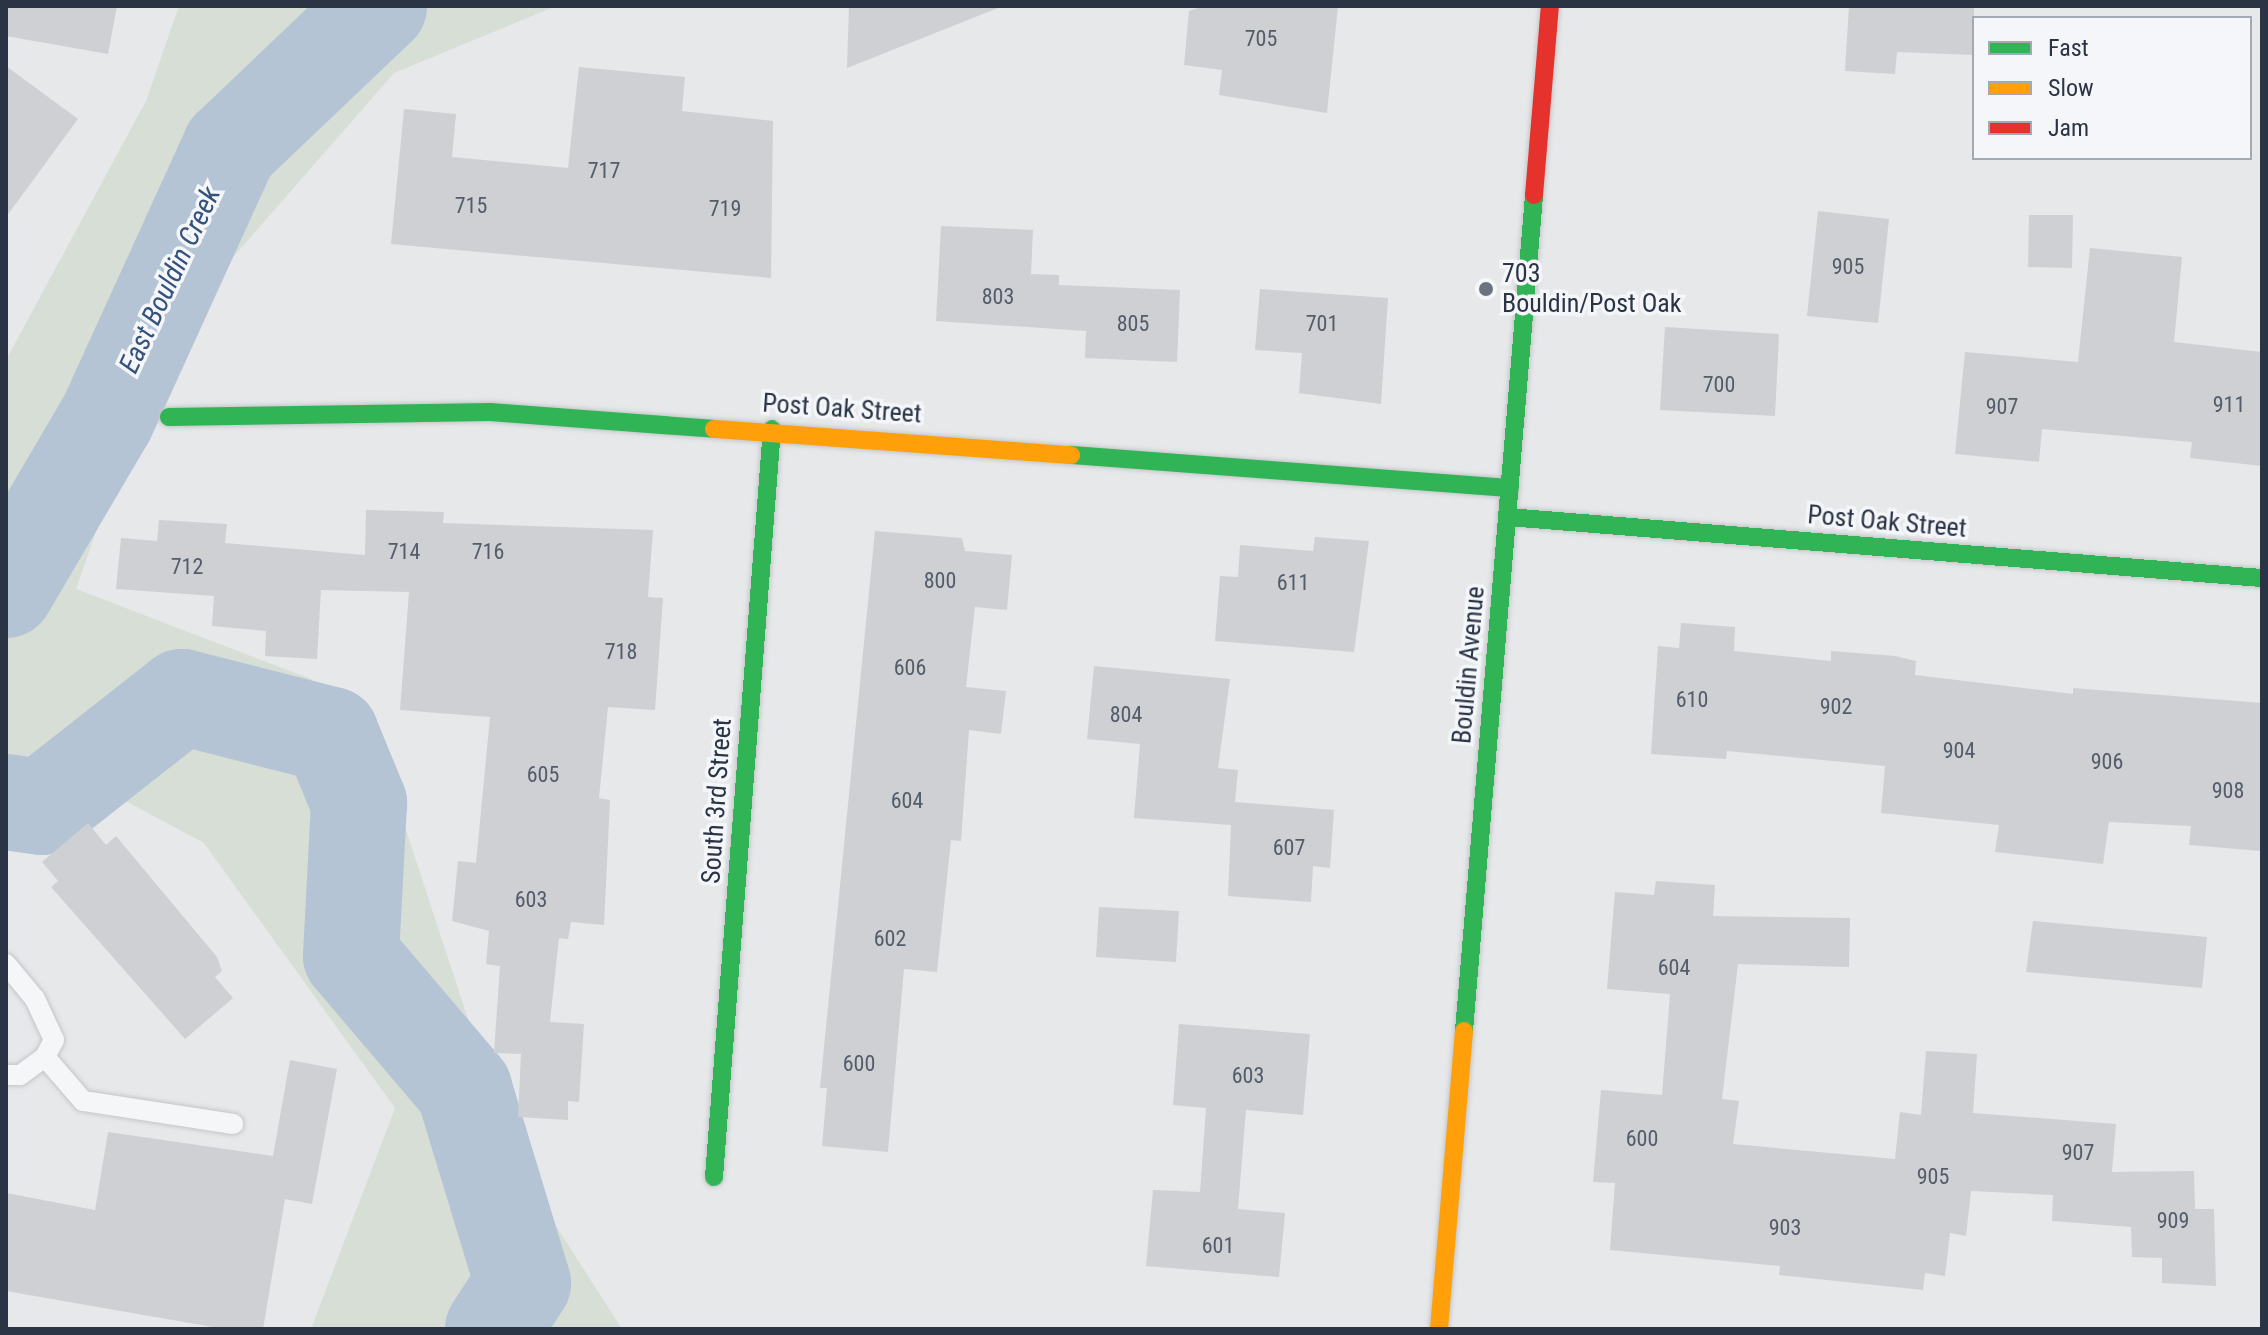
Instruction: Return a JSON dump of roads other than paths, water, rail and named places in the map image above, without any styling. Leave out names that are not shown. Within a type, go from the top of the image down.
[{"type":"street","name":"Bouldin Avenue","points":[[1439,1329],[1550,6]]},
{"type":"street","name":"Post Oak Street","points":[[169,417],[490,412],[772,429],[1510,488]]},
{"type":"street","name":"South 3rd Street","points":[[714,1177],[772,429]]},
{"type":"street","name":"Post Oak Street","points":[[1508,517],[2262,578]]},
{"type":"lane","points":[[6,964],[35,999],[54,1040],[45,1057],[20,1075],[6,1075]]},
{"type":"lane","points":[[45,1057],[83,1101],[233,1124]]},
{"type":"waterway","name":"East Bouldin Creek","points":[[6,590],[107,418],[230,148],[379,6]]},
{"type":"waterway","name":"East Bouldin Creek","points":[[6,802],[42,807],[182,697],[331,735],[359,803],[351,956],[464,1089],[523,1283],[493,1329]]},
{"type":"place","name":"703 Bouldin/Post Oak","points":[[1486,289]]}]
